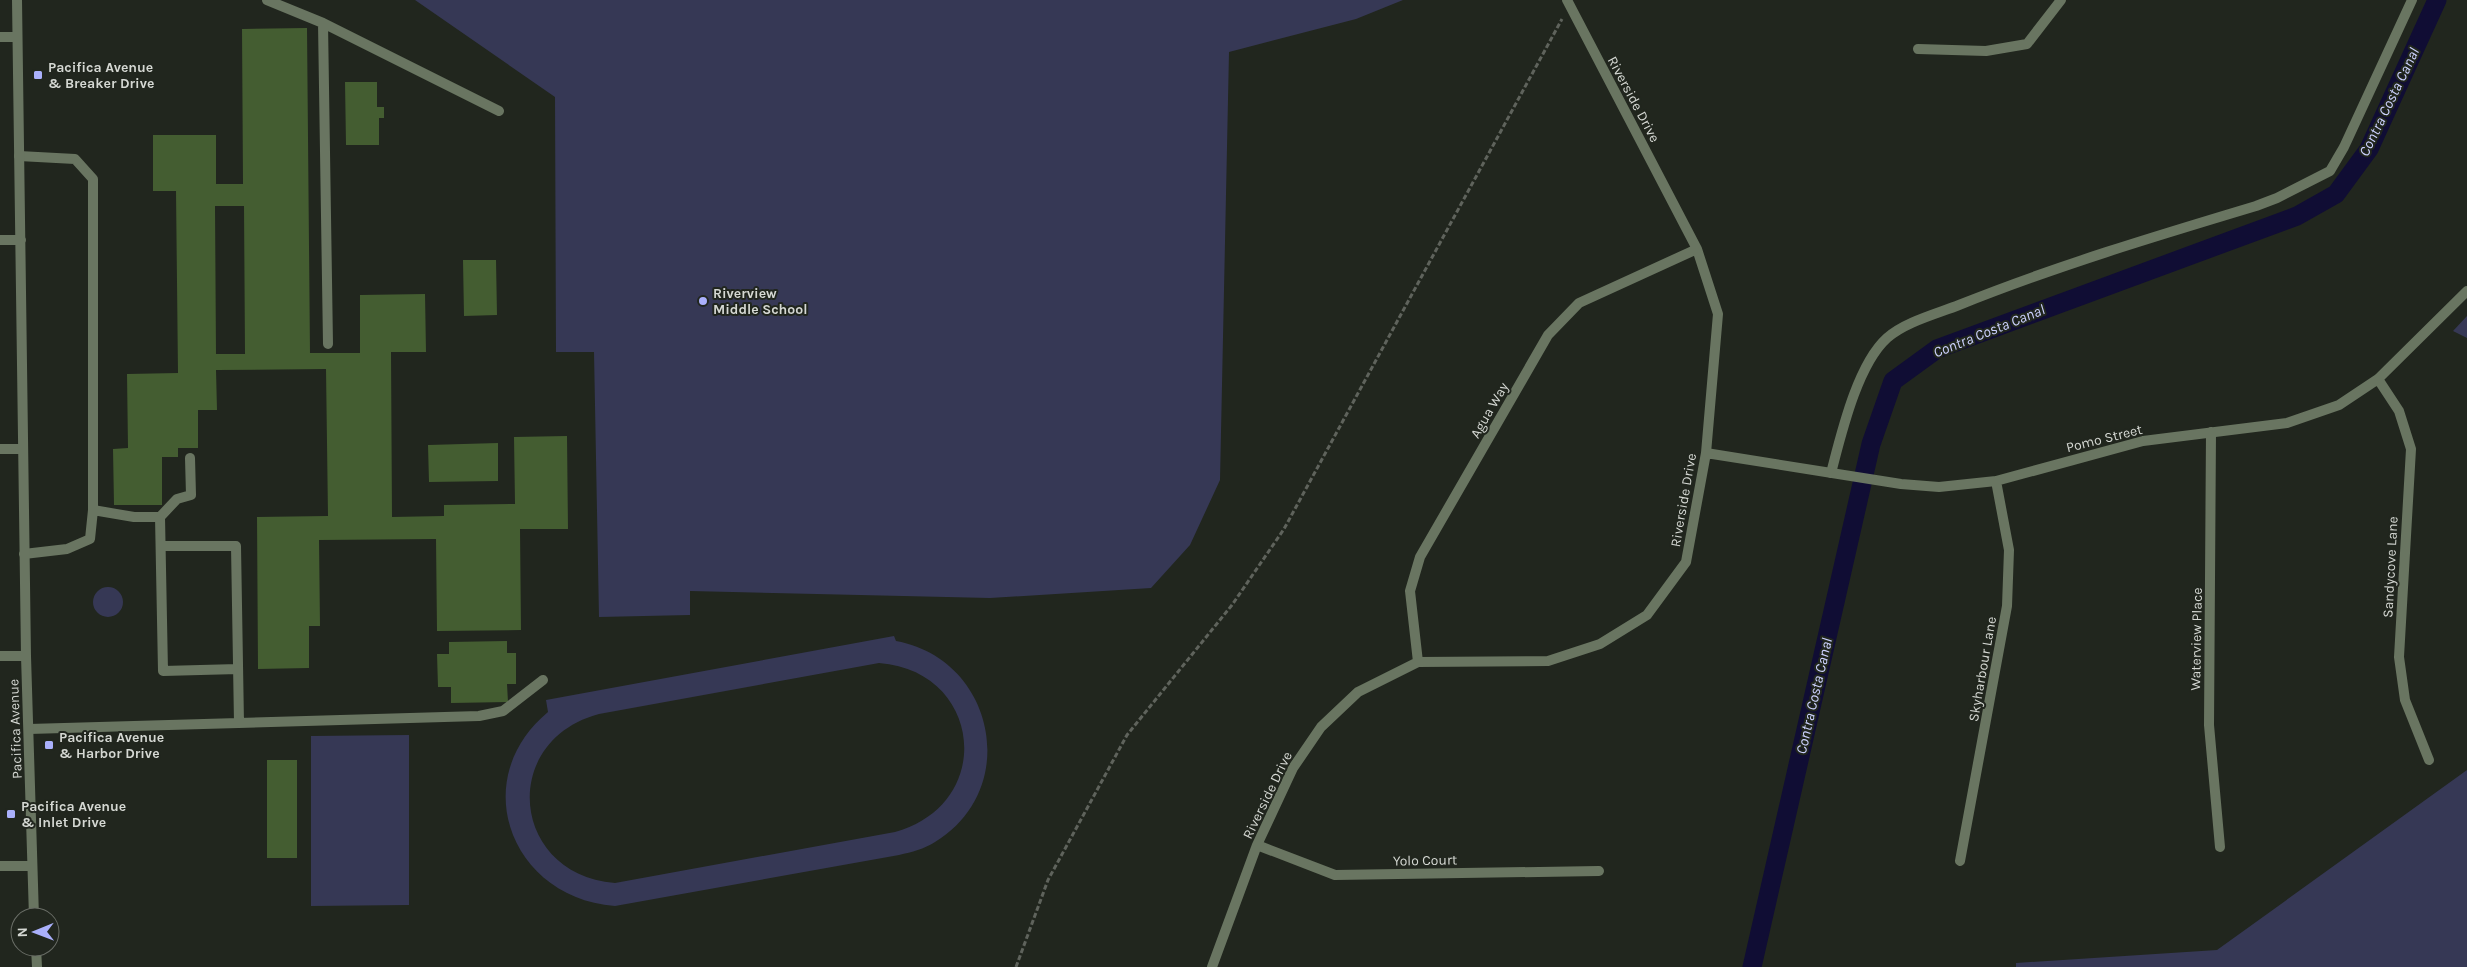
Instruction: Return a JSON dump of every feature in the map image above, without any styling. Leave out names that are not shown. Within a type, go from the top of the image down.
[{"type":"street","name":"Pacifica Avenue","points":[[17,0],[24,554],[34,907]]},
{"type":"street","points":[[267,0],[323,24],[499,111]]},
{"type":"street","points":[[1918,49],[1986,51],[2027,44],[2061,0]]},
{"type":"street","points":[[1831,473],[1844,424],[1868,363],[1887,338],[1909,325],[1989,293],[2080,261],[2256,206],[2330,172],[2344,147],[2412,0]]},
{"type":"street","name":"Riverside Drive","points":[[1212,967],[1257,844],[1293,768],[1321,727],[1358,692],[1418,662],[1548,661],[1600,644],[1648,615],[1686,562],[1706,453],[1718,314],[1697,248],[1568,2]]},
{"type":"street","points":[[323,24],[328,344]]},
{"type":"street","points":[[0,37],[17,37]]},
{"type":"street","points":[[20,156],[75,159],[93,179],[93,510],[90,539],[67,549],[24,554]]},
{"type":"street","points":[[0,240],[21,240]]},
{"type":"street","name":"Agua Way","points":[[1418,662],[1410,591],[1420,556],[1548,335],[1579,303],[1697,248]]},
{"type":"street","name":"Pomo Street","points":[[1706,453],[1901,484],[1938,487],[1996,481],[2143,441],[2287,423],[2339,405],[2378,379],[2467,291]]},
{"type":"street","name":"Sandycove Lane","points":[[2378,379],[2400,412],[2411,449],[2399,657],[2405,700],[2429,760]]},
{"type":"street","name":"Waterview Place","points":[[2211,432],[2209,725],[2220,847]]},
{"type":"street","points":[[0,449],[23,449]]},
{"type":"street","points":[[190,458],[191,495],[177,499],[160,517],[163,671],[238,669]]},
{"type":"street","name":"Skyharbour Lane","points":[[1960,860],[2007,606],[2009,550],[1996,481]]},
{"type":"street","points":[[93,510],[134,517],[160,517]]},
{"type":"street","points":[[161,546],[236,546],[239,723]]},
{"type":"street","points":[[0,656],[26,656]]},
{"type":"street","points":[[29,729],[479,716],[504,711],[543,680]]},
{"type":"street","name":"Yolo Court","points":[[1257,844],[1335,875],[1599,871]]},
{"type":"street","points":[[0,866],[32,866]]},
{"type":"path","points":[[1016,967],[1048,880],[1127,736],[1232,605],[1284,529],[1568,2]]},
{"type":"shaded area","points":[[415,0],[1403,0],[1356,19],[1229,52],[1220,480],[1190,545],[1151,588],[990,598],[690,591],[690,615],[599,617],[594,352],[556,352],[555,97]]},
{"type":"shaded area","points":[[2467,316],[2467,338],[2453,331]]},
{"type":"shaded area","points":[[108,587],[119,591],[123,602],[119,613],[108,617],[97,613],[93,602],[97,591]]},
{"type":"shaded area","points":[[894,636],[896,641],[930,653],[956,673],[975,699],[985,728],[987,760],[980,791],[962,819],[935,842],[922,848],[899,855],[615,906],[579,898],[549,882],[526,859],[512,832],[506,801],[509,770],[523,740],[548,712],[546,700]],"holes":[[[879,663],[914,671],[940,689],[956,713],[964,740],[962,768],[950,795],[928,817],[895,832],[615,883],[580,875],[554,857],[538,833],[530,806],[532,777],[544,751],[566,729],[599,714]]]},
{"type":"shaded area","points":[[409,735],[409,905],[311,906],[311,736]]},
{"type":"shaded area","points":[[2467,770],[2467,967],[2016,967],[2016,963],[2217,950]]},
{"type":"building","points":[[307,28],[310,353],[360,353],[360,295],[425,294],[426,352],[391,352],[392,517],[444,516],[444,505],[515,504],[514,437],[567,436],[568,529],[520,529],[521,630],[437,631],[436,539],[319,540],[320,626],[309,626],[309,668],[258,669],[257,517],[328,516],[326,369],[216,370],[217,410],[198,410],[198,448],[178,448],[178,457],[162,457],[162,505],[114,505],[113,449],[128,448],[127,374],[178,373],[176,191],[153,191],[153,135],[216,135],[216,184],[243,184],[242,29]],"holes":[[[215,206],[244,206],[245,354],[216,354]]]},
{"type":"building","points":[[345,82],[377,82],[377,107],[384,107],[384,118],[379,118],[379,145],[346,145]]},
{"type":"building","points":[[463,260],[496,260],[497,315],[464,316]]},
{"type":"building","points":[[498,443],[498,481],[429,482],[428,445]]},
{"type":"building","points":[[507,641],[507,653],[516,653],[516,684],[507,684],[508,702],[451,703],[451,687],[438,687],[437,654],[449,654],[449,642]]},
{"type":"building","points":[[267,760],[297,760],[297,858],[267,858]]},
{"type":"waterway","name":"Contra Costa Canal","points":[[1752,967],[1871,444],[1893,381],[1937,349],[2297,216],[2336,194],[2369,149],[2437,0]]},
{"type":"place","name":"Pacifica Avenue & Breaker Drive","points":[[38,75]]},
{"type":"place","name":"Riverview Middle School","points":[[703,301]]},
{"type":"place","name":"Pacifica Avenue & Harbor Drive","points":[[49,745]]},
{"type":"place","name":"Pacifica Avenue & Inlet Drive","points":[[11,814]]}]
